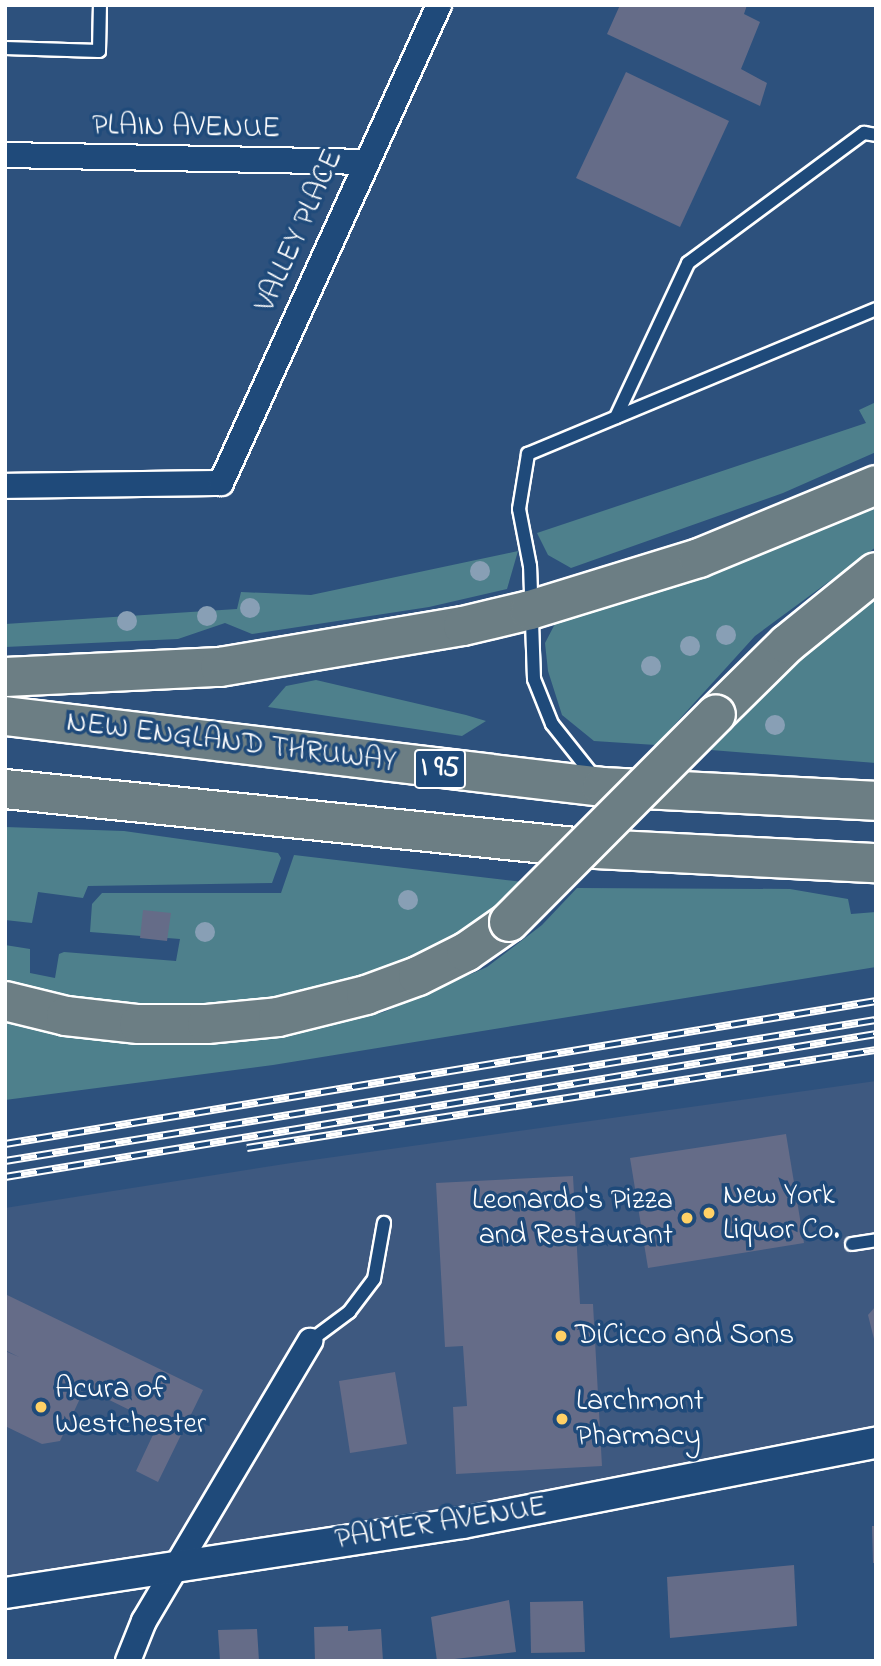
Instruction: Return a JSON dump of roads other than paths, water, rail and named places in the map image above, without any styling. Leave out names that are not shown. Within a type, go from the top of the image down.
[{"type":"highway","points":[[5,677],[220,667],[402,639],[530,610],[699,558],[876,485]]},
{"type":"highway","points":[[5,1001],[66,1016],[139,1024],[206,1024],[278,1017],[393,986],[466,952],[509,922],[787,644],[876,572]]},
{"type":"highway","name":"NEW ENGLAND THRUWAY","points":[[5,716],[601,787],[876,801]]},
{"type":"highway","name":"I 95","points":[[5,789],[595,849],[876,863]]},
{"type":"street","name":"VALLEY PLACE","points":[[5,486],[221,483],[364,162],[439,5]]},
{"type":"street","name":"PLAIN AVENUE","points":[[5,155],[364,162]]},
{"type":"street","points":[[128,1661],[144,1621],[310,1341]]},
{"type":"street","name":"PALMER AVENUE","points":[[5,1593],[463,1523],[876,1443]]},
{"type":"lane","points":[[5,48],[99,51],[100,5]]},
{"type":"lane","points":[[616,417],[688,263],[864,133],[876,135]]},
{"type":"lane","points":[[601,787],[552,724],[540,702],[530,650],[530,566],[519,509],[528,454],[876,309]]},
{"type":"lane","points":[[310,1341],[349,1312],[374,1279],[384,1223]]},
{"type":"lane","points":[[852,1244],[876,1240]]},
{"type":"railway","points":[[5,1144],[876,1001]]},
{"type":"railway","points":[[5,1161],[876,1020]]},
{"type":"railway","points":[[5,1177],[876,1034]]},
{"type":"railway","points":[[247,1148],[876,1050]]},
{"type":"place","name":"New York Liquor Co.","points":[[709,1213]]},
{"type":"place","name":"Leonardo's Pizza and Restaurant","points":[[687,1218]]},
{"type":"place","name":"DiCicco and Sons","points":[[561,1336]]},
{"type":"place","name":"Acura of Westchester","points":[[41,1407]]},
{"type":"place","name":"Larchmont Pharmacy","points":[[562,1419]]}]
